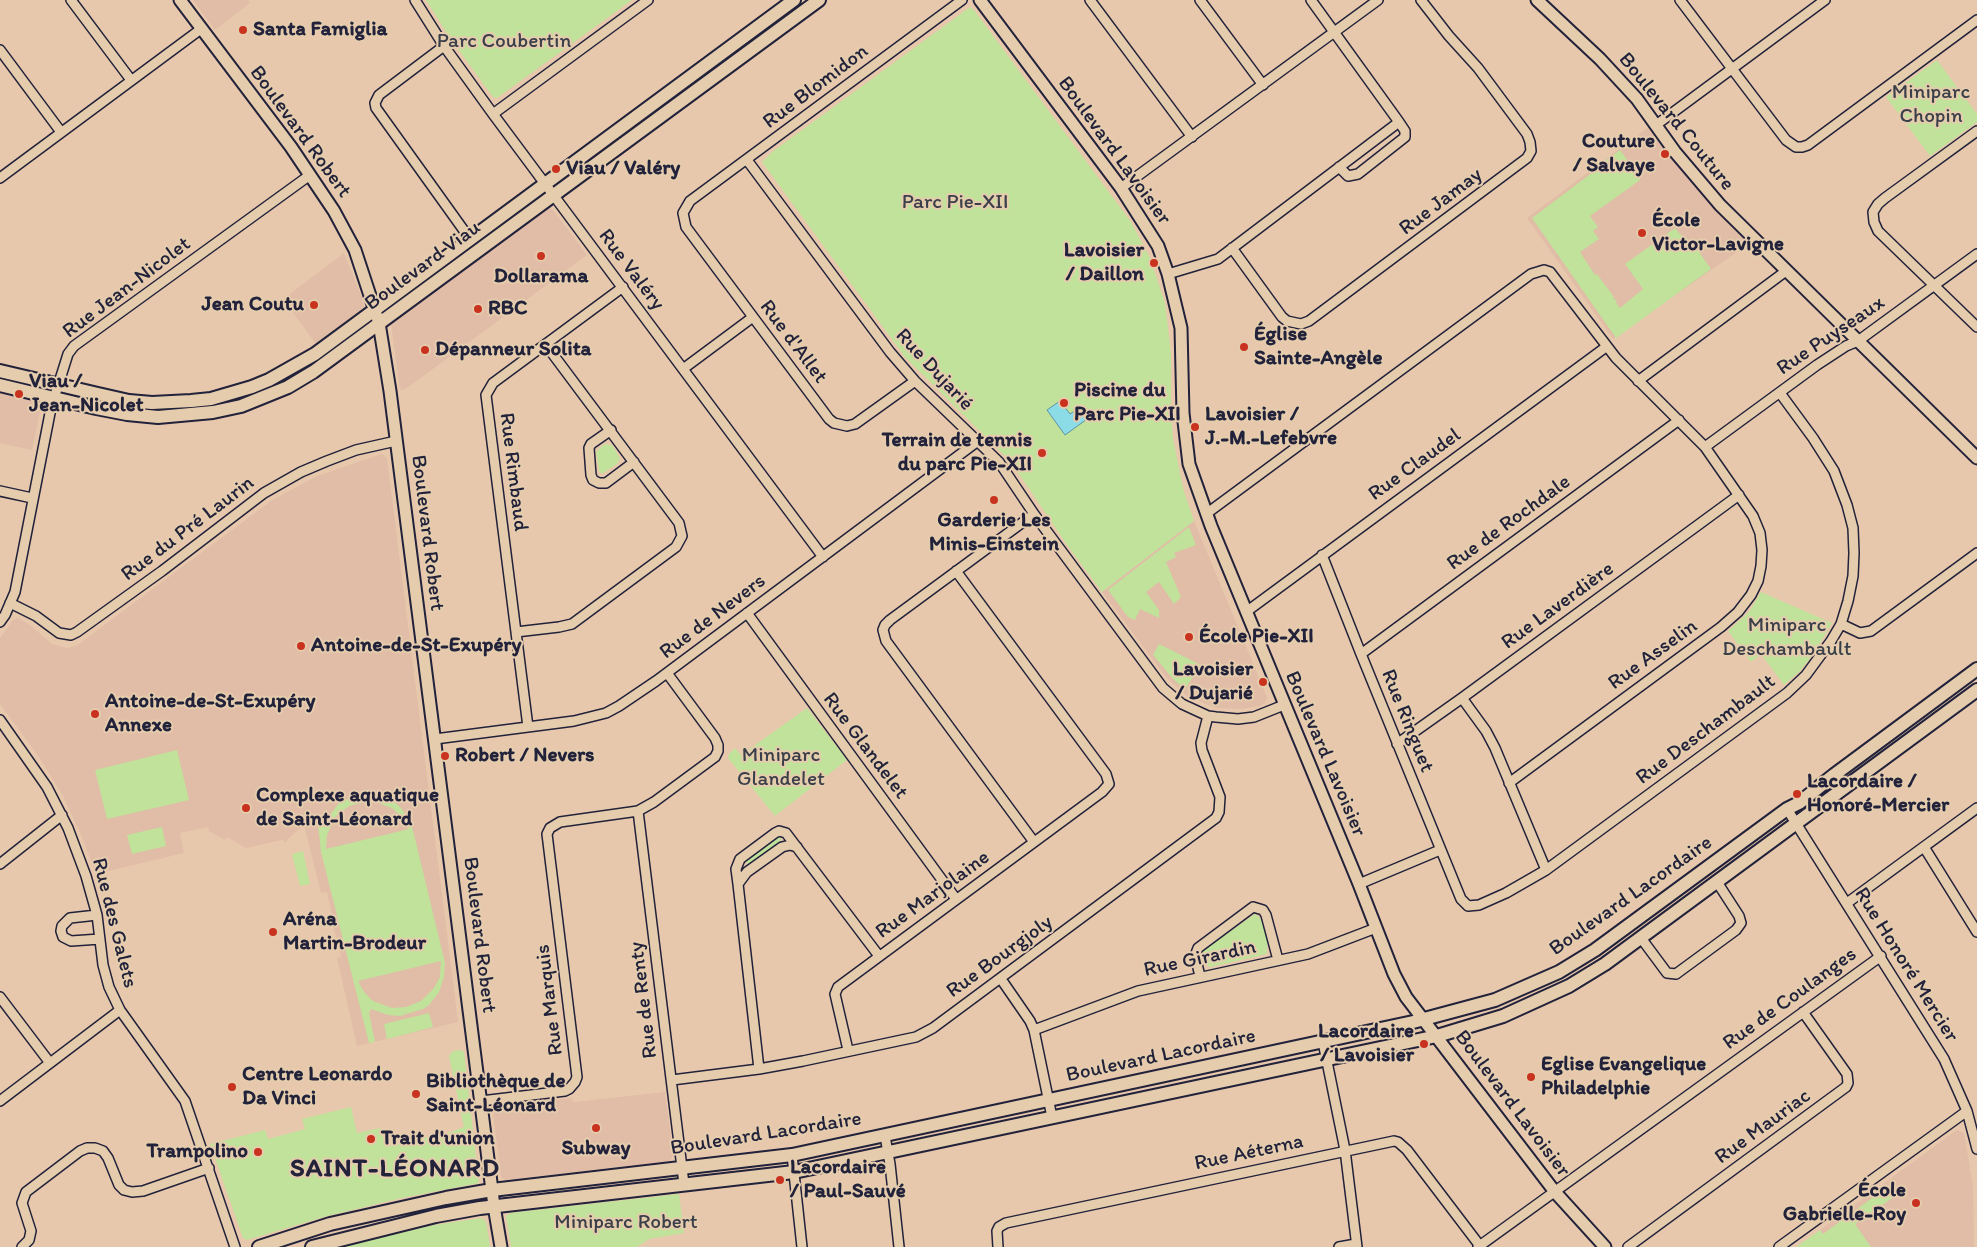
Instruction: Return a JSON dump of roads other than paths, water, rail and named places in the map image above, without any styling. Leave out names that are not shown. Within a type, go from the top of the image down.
[{"type":"main road","name":"Boulevard Viau","points":[[0,371],[129,401],[152,403],[191,402],[230,394],[269,380],[315,354],[794,0]]},
{"type":"main road","name":"Boulevard Viau","points":[[0,385],[96,408],[142,416],[184,416],[214,412],[248,403],[288,387],[314,372],[818,0]]},
{"type":"main road","name":"Boulevard Lacordaire","points":[[259,1247],[330,1224],[366,1215],[492,1190],[792,1155],[1424,1020],[1496,1000],[1571,965],[1630,925],[1799,803],[1977,669]]},
{"type":"main road","name":"Boulevard Lacordaire","points":[[312,1247],[436,1216],[494,1206],[794,1172],[1437,1036],[1503,1016],[1536,1002],[1585,976],[1641,938],[1977,690]]},
{"type":"street","points":[[71,0],[131,80]]},
{"type":"street","name":"Boulevard Robert","points":[[180,0],[310,174],[337,216],[355,250],[379,323],[435,738],[494,1206],[501,1247]]},
{"type":"street","name":"Rue Valéry","points":[[415,0],[444,46],[493,114],[823,557]]},
{"type":"street","points":[[493,114],[648,0]]},
{"type":"street","name":"Rue Blomidon","points":[[690,201],[962,0]]},
{"type":"street","name":"Boulevard Lavoisier","points":[[980,0],[1122,188],[1158,246],[1168,274],[1181,328],[1183,414],[1189,464],[1206,514],[1359,884],[1394,974],[1406,997],[1554,1192],[1605,1247]]},
{"type":"street","points":[[1090,0],[1192,137]]},
{"type":"street","points":[[1200,0],[1263,85]]},
{"type":"street","points":[[1311,0],[1405,131],[1405,138],[1355,176],[1348,176],[1339,167]]},
{"type":"street","points":[[1122,188],[1378,0]]},
{"type":"street","name":"Rue Jamay","points":[[1232,248],[1282,317],[1287,321],[1301,324],[1317,316],[1527,158],[1531,151],[1527,134],[1478,68],[1448,36],[1421,0]]},
{"type":"street","name":"Boulevard Couture","points":[[1538,0],[1615,74],[1637,99],[1675,152],[1706,190],[1977,458]]},
{"type":"street","points":[[1680,0],[1786,140],[1796,147],[1802,147],[1977,20]]},
{"type":"street","points":[[1656,125],[1825,0]]},
{"type":"street","points":[[0,178],[201,29]]},
{"type":"street","points":[[444,46],[379,95],[375,103],[376,108],[470,239]]},
{"type":"street","points":[[0,50],[61,132]]},
{"type":"street","points":[[1168,274],[1211,262],[1398,122]]},
{"type":"street","points":[[1977,131],[1885,198],[1873,212],[1874,222],[1878,231],[1977,327]]},
{"type":"street","name":"Rue Dujarié","points":[[747,160],[890,352],[915,381],[978,441],[1009,475],[1034,514],[1163,688],[1182,704],[1208,716],[1232,719],[1254,717],[1284,705]]},
{"type":"street","name":"Rue Jean-Nicolet","points":[[0,622],[15,592],[32,498],[54,398],[66,358],[74,346],[310,174]]},
{"type":"street","name":"Rue d'Allet","points":[[690,201],[683,213],[686,226],[834,423],[847,426],[855,424],[915,381]]},
{"type":"street","name":"Rue Puyseaux","points":[[1705,446],[1846,346],[1858,341],[1977,254]]},
{"type":"street","name":"Rue Asselin","points":[[1206,514],[1531,274],[1544,270],[1554,277],[1606,347],[1705,446],[1754,516],[1760,533],[1762,550],[1758,581],[1751,595],[1738,612],[1721,627],[1509,783]]},
{"type":"street","points":[[1638,381],[1786,271]]},
{"type":"street","name":"Rue Rimbaud","points":[[528,727],[486,395],[493,384],[622,287]]},
{"type":"street","points":[[683,369],[753,317]]},
{"type":"street","points":[[516,632],[559,628],[572,624],[676,547],[682,536],[679,523],[546,345]]},
{"type":"street","name":"Rue Claudel","points":[[1246,612],[1606,347]]},
{"type":"street","name":"Rue Deschambault","points":[[1461,899],[1468,906],[1479,905],[1506,893],[1546,870],[1787,693],[1806,675],[1821,656],[1840,624],[1848,601],[1853,576],[1853,528],[1848,505],[1828,459],[1780,393]]},
{"type":"street","name":"Rue de Rochdale","points":[[1361,654],[1679,420]]},
{"type":"street","points":[[611,430],[588,448],[593,480],[599,483],[606,483],[634,462]]},
{"type":"street","name":"Rue du Pré Laurin","points":[[10,603],[36,616],[59,633],[71,635],[162,571],[264,494],[301,472],[327,461],[356,450],[396,441]]},
{"type":"street","name":"Rue de Nevers","points":[[435,738],[574,721],[606,713],[632,699],[978,441]]},
{"type":"street","points":[[0,491],[32,498]]},
{"type":"street","name":"Rue Laverdière","points":[[1397,744],[1739,495]]},
{"type":"street","points":[[1034,514],[890,620],[883,630],[886,641],[1034,842]]},
{"type":"street","points":[[1840,624],[1860,633],[1871,631],[1977,553]]},
{"type":"street","name":"Rue Ringuet","points":[[1322,555],[1461,899]]},
{"type":"street","name":"Rue Marjolaine","points":[[848,1050],[836,989],[840,984],[1102,792],[1109,784],[1106,774],[956,570]]},
{"type":"street","name":"Rue Glandelet","points":[[747,613],[956,899]]},
{"type":"street","points":[[638,811],[710,762],[718,751],[715,738],[667,673]]},
{"type":"street","points":[[1462,698],[1491,740],[1546,870]]},
{"type":"street","name":"Rue Bourgjoly","points":[[672,1080],[803,1062],[848,1050],[916,1037],[926,1033],[1216,818],[1219,812],[1220,797],[1201,743],[1208,716]]},
{"type":"street","name":"Rue des Galets","points":[[0,720],[33,766],[62,815],[79,854],[97,915],[106,978],[120,1010],[182,1096],[209,1168],[235,1247]]},
{"type":"street","points":[[1847,904],[1977,808]]},
{"type":"street","name":"Rue Honoré Mercier","points":[[1787,810],[1944,1058],[1968,1111],[1977,1149]]},
{"type":"street","name":"Rue Marquis","points":[[481,1101],[570,1090],[576,1082],[577,1077],[548,840],[550,828],[560,822],[638,811]]},
{"type":"street","name":"Rue de Renty","points":[[638,811],[684,1184]]},
{"type":"street","points":[[0,864],[62,815]]},
{"type":"street","points":[[759,1069],[738,884],[738,862],[775,833],[779,831],[786,833],[879,956]]},
{"type":"street","points":[[738,884],[747,872],[782,847],[790,845],[798,848]]},
{"type":"street","points":[[1924,847],[1976,929]]},
{"type":"street","points":[[1359,884],[1440,850]]},
{"type":"street","points":[[1641,938],[1667,973],[1676,974],[1736,930],[1740,924],[1739,916],[1717,882]]},
{"type":"street","points":[[1200,976],[1195,956],[1198,948],[1253,907],[1263,910],[1266,915],[1278,960]]},
{"type":"street","points":[[97,915],[70,918],[62,926],[61,931],[63,937],[71,941],[100,939]]},
{"type":"street","name":"Rue Girardin","points":[[1034,1030],[1138,991],[1316,951],[1376,928]]},
{"type":"street","name":"Rue de Coulanges","points":[[1479,1246],[1881,956]]},
{"type":"street","points":[[1001,979],[1030,1021],[1034,1030],[1052,1118]]},
{"type":"street","points":[[0,996],[50,1063]]},
{"type":"street","points":[[0,1101],[120,1010]]},
{"type":"street","name":"Rue Mauriac","points":[[1628,1247],[1846,1087],[1847,1074],[1803,1012]]},
{"type":"street","points":[[1323,1042],[1344,1150],[1356,1245],[1339,1247]]},
{"type":"street","points":[[1779,1247],[1968,1111]]},
{"type":"street","points":[[885,1136],[899,1247]]},
{"type":"street","name":"Rue Aéterna","points":[[998,1247],[997,1231],[999,1227],[1006,1223],[1389,1141],[1398,1142],[1407,1150],[1479,1246]]},
{"type":"street","points":[[22,1247],[28,1240],[31,1231],[22,1203],[26,1192],[80,1151],[87,1148],[95,1148],[103,1152],[108,1158],[118,1186],[132,1192],[143,1191],[209,1168]]},
{"type":"street","points":[[792,1155],[802,1247]]},
{"type":"water","points":[[1060,401],[1070,414],[1082,406],[1090,417],[1065,435],[1047,410]]},
{"type":"place","name":"Santa Famiglia","points":[[243,30]]},
{"type":"place","name":"Couture / Salvaye","points":[[1665,154]]},
{"type":"place","name":"Viau / Valéry","points":[[556,169]]},
{"type":"place","name":"École Victor-Lavigne","points":[[1642,233]]},
{"type":"place","name":"Dollarama","points":[[541,256]]},
{"type":"place","name":"Lavoisier / Daillon","points":[[1154,263]]},
{"type":"place","name":"Jean Coutu","points":[[314,305]]},
{"type":"place","name":"RBC","points":[[478,309]]},
{"type":"place","name":"Église Sainte-Angèle","points":[[1244,347]]},
{"type":"place","name":"Dépanneur Solita","points":[[425,350]]},
{"type":"place","name":"Viau / Jean-Nicolet","points":[[19,394]]},
{"type":"place","name":"Piscine du Parc Pie-XII","points":[[1064,403]]},
{"type":"place","name":"Lavoisier / J.-M.-Lefebvre","points":[[1195,427]]},
{"type":"place","name":"Terrain de tennis du parc Pie-XII","points":[[1042,453]]},
{"type":"place","name":"Garderie Les Minis-Einstein","points":[[994,500]]},
{"type":"place","name":"École Pie-XII","points":[[1189,637]]},
{"type":"place","name":"Antoine-de-St-Exupéry","points":[[301,646]]},
{"type":"place","name":"Lavoisier / Dujarié","points":[[1263,682]]},
{"type":"place","name":"Antoine-de-St-Exupéry Annexe","points":[[95,714]]},
{"type":"place","name":"Robert / Nevers","points":[[445,756]]},
{"type":"place","name":"Lacordaire / Honoré-Mercier","points":[[1797,794]]},
{"type":"place","name":"Complexe aquatique de Saint-Léonard","points":[[246,808]]},
{"type":"place","name":"Aréna Martin-Brodeur","points":[[273,932]]},
{"type":"place","name":"Lacordaire / Lavoisier","points":[[1424,1044]]},
{"type":"place","name":"Eglise Evangelique Philadelphie","points":[[1531,1077]]},
{"type":"place","name":"Centre Leonardo Da Vinci","points":[[232,1087]]},
{"type":"place","name":"Bibliothèque de Saint-Léonard","points":[[416,1094]]},
{"type":"place","name":"Subway","points":[[596,1128]]},
{"type":"place","name":"Trait d'union","points":[[371,1139]]},
{"type":"place","name":"Trampolino","points":[[258,1152]]},
{"type":"place","name":"Lacordaire / Paul-Sauvé","points":[[780,1180]]},
{"type":"place","name":"École Gabrielle-Roy","points":[[1916,1203]]},
{"type":"district","name":"SAINT-LÉONARD","points":[[395,1169]]},
{"type":"park label","name":"Parc Coubertin","points":[[504,42]]},
{"type":"park label","name":"Miniparc Chopin","points":[[1931,105]]},
{"type":"park label","name":"Parc Pie-XII","points":[[955,203]]},
{"type":"park label","name":"Miniparc Deschambault","points":[[1787,638]]},
{"type":"park label","name":"Miniparc Glandelet","points":[[781,768]]},
{"type":"park label","name":"Miniparc Robert","points":[[626,1223]]}]
